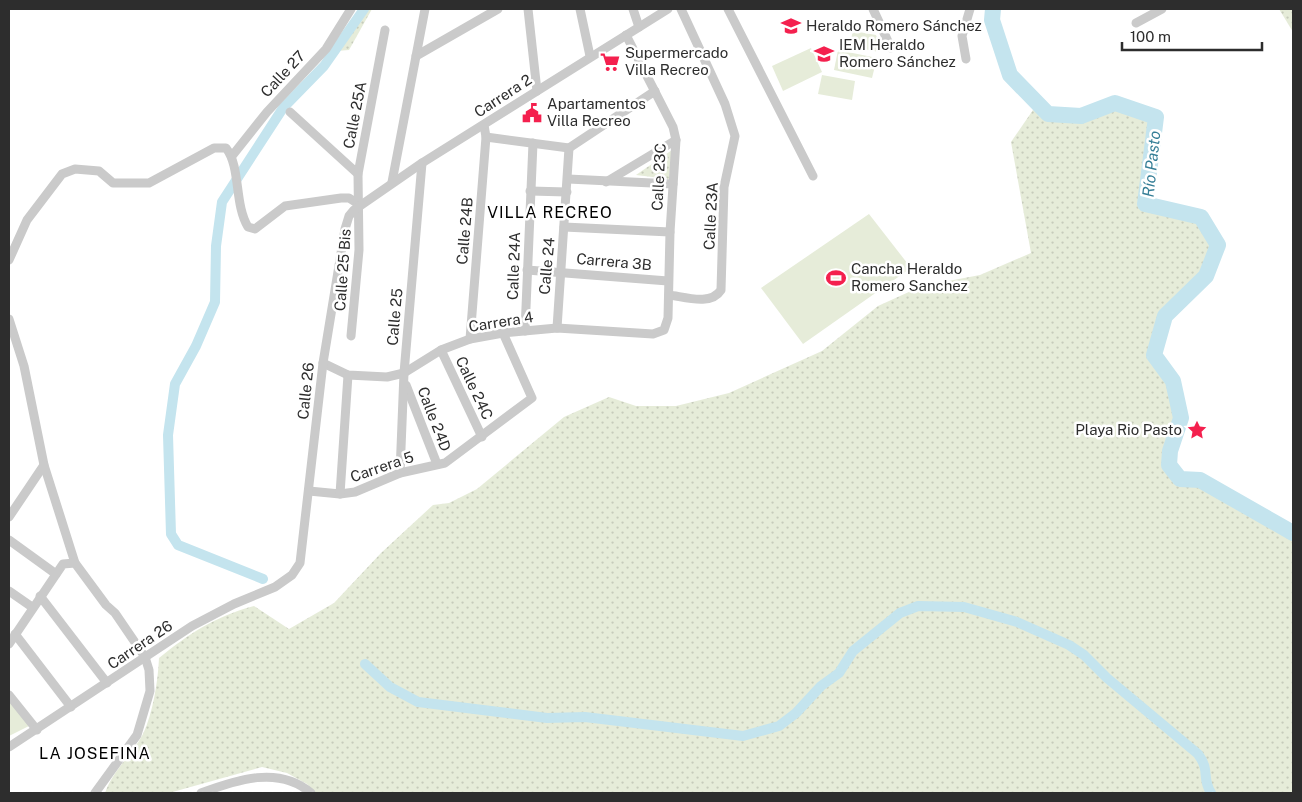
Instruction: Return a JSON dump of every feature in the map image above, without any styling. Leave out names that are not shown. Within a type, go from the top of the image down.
[{"type":"street","name":"Calle 27","points":[[233,160],[266,112],[326,49],[351,9]]},
{"type":"street","points":[[392,182],[425,9]]},
{"type":"street","points":[[416,56],[498,9]]},
{"type":"street","points":[[528,9],[537,91]]},
{"type":"street","points":[[580,9],[590,56]]},
{"type":"street","points":[[634,9],[639,27]]},
{"type":"street","name":"Carrera 2","points":[[357,208],[392,182],[590,56],[668,9]]},
{"type":"street","name":"Calle 23A","points":[[669,295],[707,299],[715,297],[721,290],[724,187],[735,136],[725,104],[681,9]]},
{"type":"street","points":[[728,9],[813,176]]},
{"type":"street","points":[[873,9],[891,48]]},
{"type":"street","points":[[966,59],[962,36],[970,9]]},
{"type":"street","points":[[1136,23],[1162,9]]},
{"type":"street","name":"Calle 25A","points":[[357,208],[358,174],[385,30]]},
{"type":"street","name":"Calle 23C","points":[[626,35],[655,91],[676,140],[670,232],[668,318],[664,330]]},
{"type":"street","points":[[486,137],[569,148],[655,91]]},
{"type":"street","points":[[290,112],[358,174]]},
{"type":"street","name":"Calle 24B","points":[[470,339],[486,137],[484,125]]},
{"type":"street","points":[[606,182],[676,140]]},
{"type":"street","name":"Calle 24A","points":[[525,331],[533,143]]},
{"type":"street","points":[[9,260],[27,220],[62,174],[75,168],[99,171],[113,183],[149,183],[214,148],[226,148],[233,160],[236,188],[244,220],[248,227],[255,229],[285,206],[349,198],[357,208]]},
{"type":"street","name":"Calle 24","points":[[556,328],[569,148]]},
{"type":"street","name":"Calle 25","points":[[400,473],[405,378],[422,163]]},
{"type":"street","points":[[568,179],[673,184]]},
{"type":"street","points":[[530,190],[567,192]]},
{"type":"street","name":"Calle 25 Bis","points":[[351,336],[360,250],[357,208]]},
{"type":"street","name":"Calle 26","points":[[292,575],[300,563],[323,363],[345,229],[349,216],[357,208]]},
{"type":"street","points":[[564,227],[670,232]]},
{"type":"street","name":"Carrera 3B","points":[[527,270],[668,281]]},
{"type":"street","points":[[9,318],[24,366],[44,465],[75,563],[106,605],[115,612],[145,657],[149,670],[150,691],[137,735],[95,793]]},
{"type":"street","name":"Carrera 4","points":[[323,363],[348,375],[405,378],[441,350],[470,339],[503,333],[556,328],[652,334],[664,330]]},
{"type":"street","name":"Carrera 5","points":[[309,492],[340,494],[376,485],[400,473],[445,463],[456,457],[532,398],[503,333]]},
{"type":"street","name":"Calle 24C","points":[[441,350],[482,437]]},
{"type":"street","points":[[340,494],[348,375]]},
{"type":"street","name":"Calle 24D","points":[[405,378],[437,464]]},
{"type":"street","points":[[9,518],[44,465]]},
{"type":"street","points":[[9,540],[56,574]]},
{"type":"street","points":[[71,708],[10,641],[63,564],[75,563]]},
{"type":"street","name":"Carrera 26","points":[[9,748],[192,626],[234,604],[275,587],[292,575]]},
{"type":"street","points":[[9,591],[32,607]]},
{"type":"street","points":[[40,596],[107,683]]},
{"type":"street","points":[[9,695],[37,730]]},
{"type":"street","points":[[201,793],[235,781],[261,776],[303,786],[311,793]]},
{"type":"green space","points":[[362,9],[372,9],[349,50],[337,51]]},
{"type":"green space","points":[[1279,9],[1293,9],[1293,32]]},
{"type":"green space","points":[[853,31],[876,35],[880,46],[879,52],[849,46]]},
{"type":"green space","points":[[811,48],[822,72],[783,91],[772,66]]},
{"type":"green space","points":[[838,50],[877,58],[872,78],[834,70]]},
{"type":"green space","points":[[822,75],[855,81],[852,100],[818,94]]},
{"type":"green space","points":[[1115,103],[1156,117],[1145,204],[1201,217],[1218,245],[1203,280],[1165,316],[1154,354],[1173,381],[1181,418],[1170,451],[1169,465],[1180,479],[1200,480],[1293,533],[1293,793],[315,793],[307,784],[287,773],[262,767],[169,793],[105,793],[113,777],[139,742],[147,726],[154,697],[159,658],[192,633],[227,615],[254,606],[289,629],[334,603],[381,553],[433,505],[449,503],[477,489],[564,417],[609,397],[636,406],[676,406],[729,393],[822,351],[878,306],[922,286],[980,275],[1031,253],[1011,142],[1033,110],[1048,114],[1081,116]]},
{"type":"green space","points":[[672,150],[669,179],[636,175]]},
{"type":"green space","name":"Cancha Heraldo Romero Sanchez","points":[[869,214],[911,268],[803,344],[761,288]]},
{"type":"green space","points":[[9,699],[29,726],[9,736]]},
{"type":"waterway","points":[[263,579],[178,545],[171,534],[168,435],[175,384],[196,346],[215,302],[216,246],[222,202],[283,108],[324,66],[364,9]]},
{"type":"waterway","name":"Río Pasto","points":[[993,9],[992,20],[1010,75],[1048,114],[1081,116],[1115,103],[1156,117],[1145,204],[1201,217],[1218,245],[1206,276],[1165,316],[1154,355],[1173,381],[1181,418],[1170,451],[1169,465],[1180,479],[1200,480],[1293,533]]},
{"type":"waterway","points":[[365,664],[390,687],[418,702],[547,718],[585,717],[743,736],[779,726],[796,713],[821,686],[839,673],[853,651],[900,613],[918,606],[964,607],[1017,622],[1069,645],[1084,655],[1107,678],[1198,754],[1204,765],[1211,793]]},
{"type":"place","name":"Heraldo Romero Sánchez","points":[[791,26]]},
{"type":"place","name":"IEM Heraldo Romero Sánchez","points":[[824,54]]},
{"type":"place","name":"Supermercado Villa Recreo","points":[[610,62]]},
{"type":"place","name":"Apartamentos Villa Recreo","points":[[532,113]]},
{"type":"place","name":"Cancha Heraldo Romero Sanchez","points":[[836,278]]},
{"type":"place","name":"Playa Rio Pasto","points":[[1197,430]]},
{"type":"district","name":"VILLA RECREO","points":[[550,212]]},
{"type":"district","name":"LA JOSEFINA","points":[[95,753]]}]
